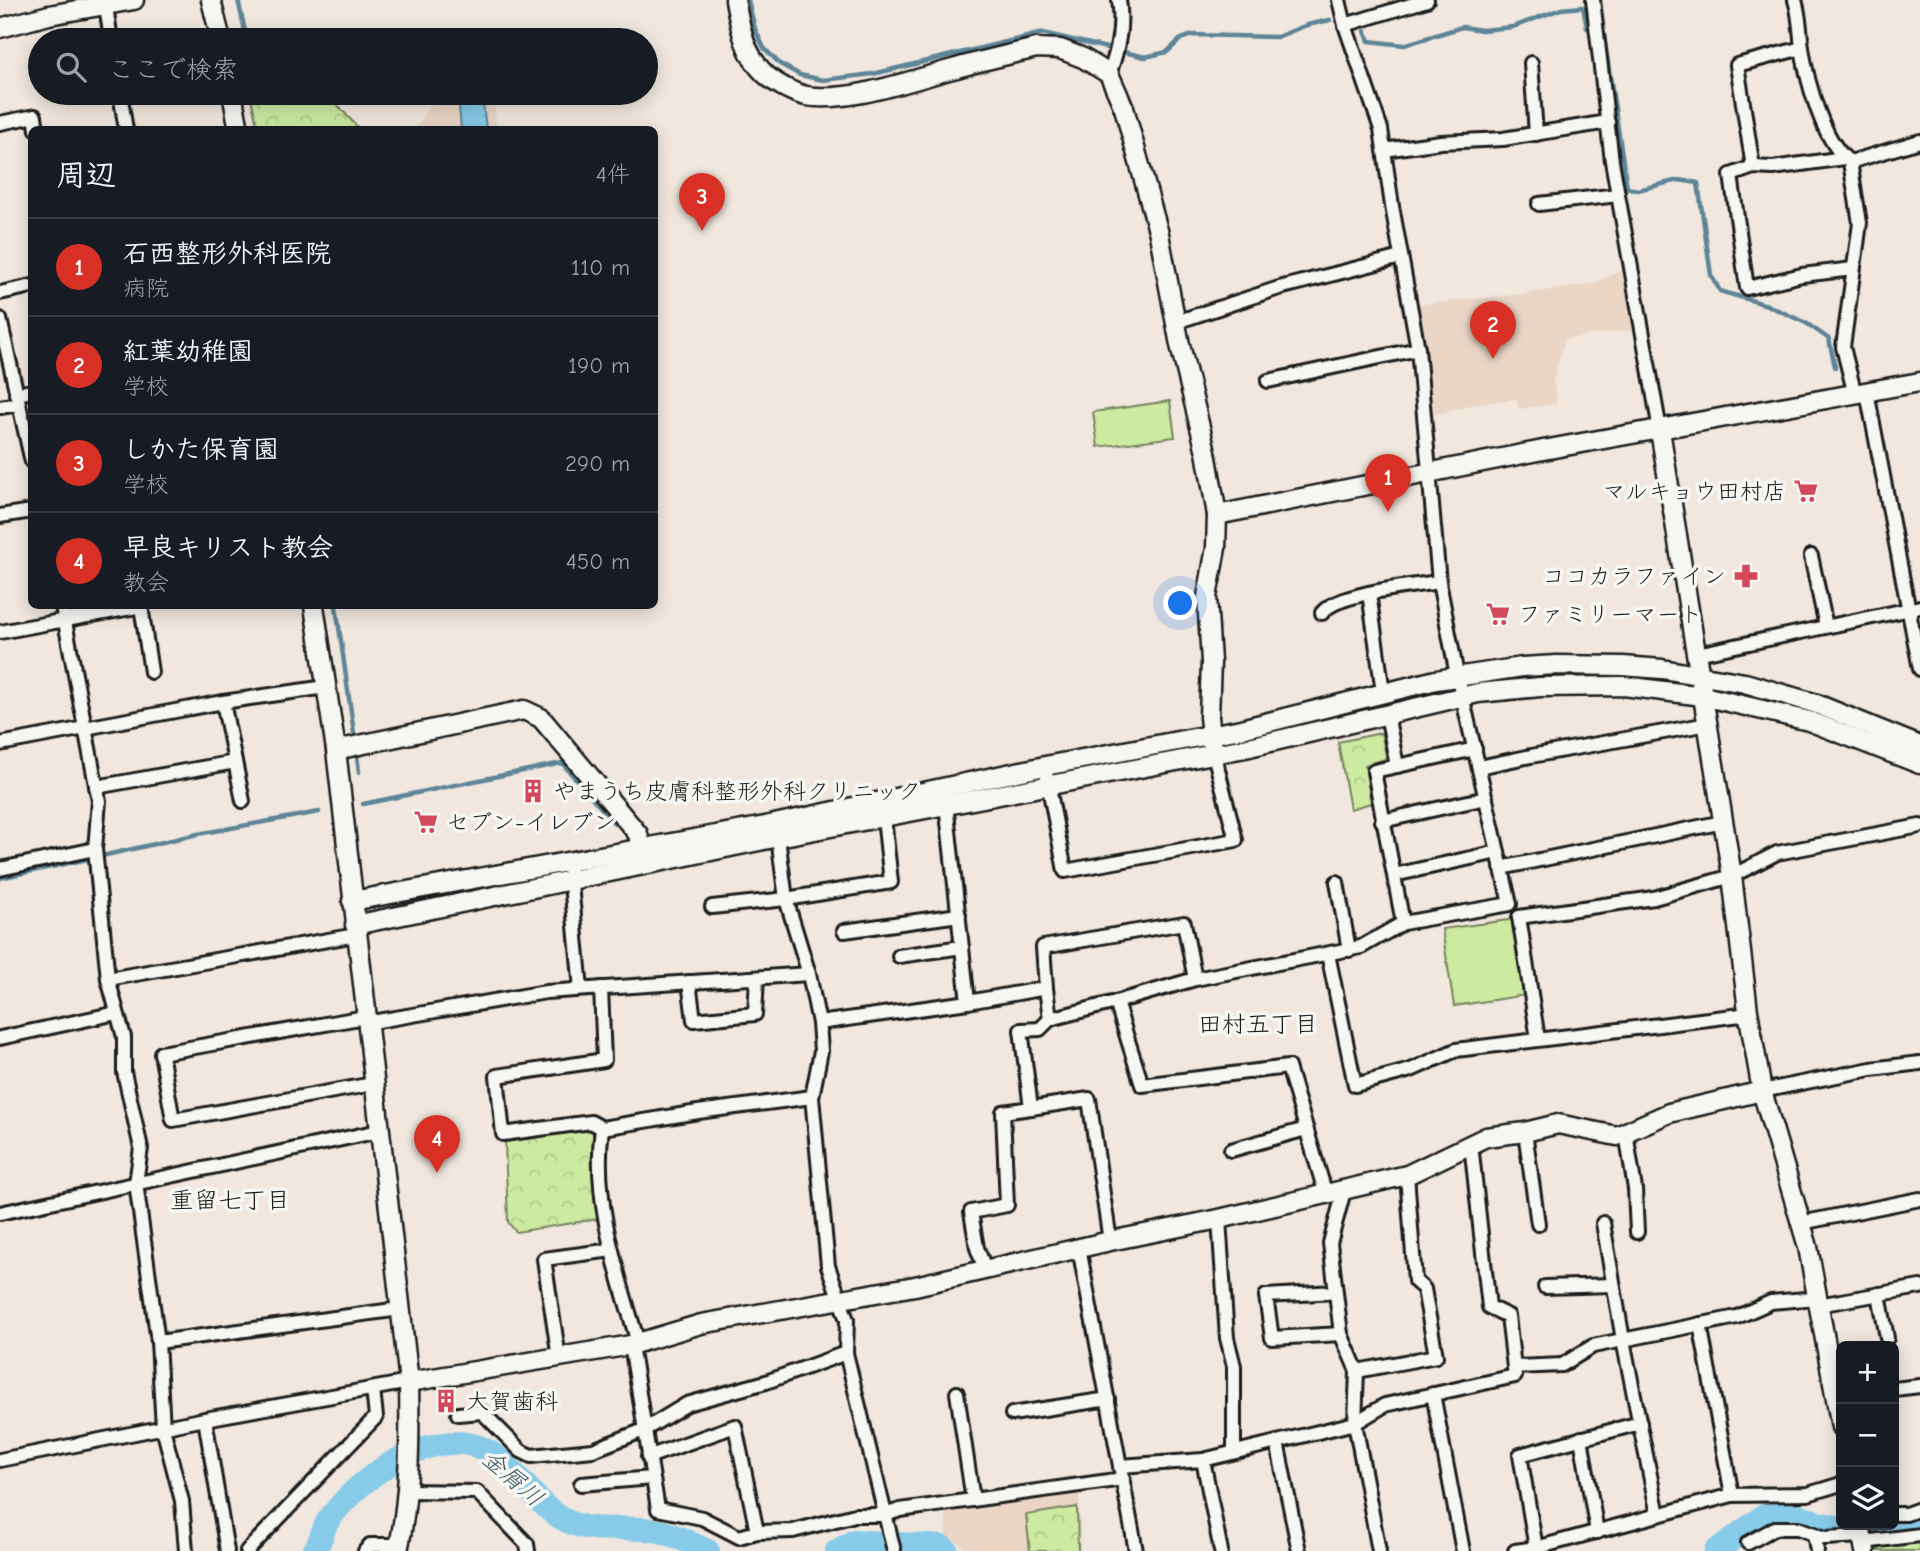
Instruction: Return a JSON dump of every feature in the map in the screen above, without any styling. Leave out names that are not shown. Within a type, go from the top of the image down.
[{"type":"street","points":[[0,28],[49,15],[134,0]]},
{"type":"street","points":[[211,0],[218,28]]},
{"type":"street","points":[[735,0],[741,30],[750,54],[765,74],[784,87],[805,96],[831,97],[871,91],[1036,48],[1060,49],[1083,58],[1109,75],[1124,108],[1156,223],[1206,452],[1217,515],[1216,548],[1207,597],[1211,662],[1210,734],[1236,840],[1065,871],[1045,766]]},
{"type":"street","points":[[1109,75],[1117,50],[1121,13],[1119,0]]},
{"type":"street","points":[[1031,1108],[1021,1030],[1040,1029],[1050,1018],[1195,979],[1349,950],[1379,938],[1403,923],[1510,904],[1439,582],[1419,349],[1381,130],[1339,0]]},
{"type":"street","points":[[1345,25],[1427,0]]},
{"type":"street","points":[[1592,0],[1618,195],[1697,654],[1762,1091],[1801,1223],[1836,1388]]},
{"type":"street","points":[[1795,0],[1802,48],[1820,119],[1847,160],[1860,223],[1843,347],[1861,394],[1914,609],[1920,669]]},
{"type":"street","points":[[106,6],[109,28]]},
{"type":"street","points":[[1753,167],[1737,65],[1802,48]]},
{"type":"street","points":[[1531,63],[1536,134]]},
{"type":"street","points":[[122,105],[124,126]]},
{"type":"street","points":[[234,105],[238,126]]},
{"type":"street","points":[[0,123],[35,116],[36,126]]},
{"type":"street","points":[[1384,150],[1441,142],[1503,139],[1608,122]]},
{"type":"street","points":[[1853,269],[1802,275],[1747,288],[1731,175],[1753,167],[1773,168],[1847,160],[1920,141]]},
{"type":"street","points":[[1539,204],[1618,195]]},
{"type":"street","points":[[1176,322],[1279,288],[1401,257]]},
{"type":"street","points":[[0,293],[28,287]]},
{"type":"street","points":[[0,319],[28,445]]},
{"type":"street","points":[[1268,381],[1419,349]]},
{"type":"street","points":[[1217,515],[1531,453],[1920,382]]},
{"type":"street","points":[[0,407],[28,393]]},
{"type":"street","points":[[0,516],[28,511]]},
{"type":"street","points":[[1811,556],[1826,626]]},
{"type":"street","points":[[1321,613],[1327,605],[1369,593],[1439,582]]},
{"type":"street","points":[[1369,593],[1383,692]]},
{"type":"street","points":[[63,609],[99,801],[95,849],[108,979],[124,1037],[124,1072],[141,1148],[136,1184],[159,1342],[163,1428],[181,1501],[186,1551]]},
{"type":"street","points":[[0,632],[123,609]]},
{"type":"street","points":[[141,609],[151,672]]},
{"type":"street","points":[[314,609],[336,750],[409,1382],[410,1445],[399,1548],[370,1545],[365,1551]]},
{"type":"street","points":[[1697,654],[1914,609]]},
{"type":"street","points":[[352,901],[570,871],[777,830],[1045,766],[1241,729],[1383,692],[1458,676],[1522,667],[1592,664],[1662,669],[1745,683],[1814,703],[1920,746]]},
{"type":"street","points":[[108,979],[356,930],[570,871],[641,848],[884,818],[1214,754],[1463,696],[1581,685],[1636,687],[1703,696],[1809,721],[1920,764]]},
{"type":"street","points":[[0,744],[223,702],[326,687]]},
{"type":"street","points":[[223,702],[243,801]]},
{"type":"street","points":[[336,750],[524,710],[541,719],[638,834],[641,848]]},
{"type":"street","points":[[1387,714],[1397,766]]},
{"type":"street","points":[[1479,767],[1708,724]]},
{"type":"street","points":[[1403,923],[1374,771],[1475,749]]},
{"type":"street","points":[[96,787],[235,762]]},
{"type":"street","points":[[1382,821],[1486,798]]},
{"type":"street","points":[[946,804],[968,1002]]},
{"type":"street","points":[[712,908],[891,882],[884,818]]},
{"type":"street","points":[[1501,868],[1723,822]]},
{"type":"street","points":[[1538,1039],[1519,917],[1654,898],[1732,876],[1777,853],[1920,826]]},
{"type":"street","points":[[777,830],[786,899],[809,974],[820,1023],[821,1051],[812,1097],[828,1266],[847,1320],[846,1353],[894,1551]]},
{"type":"street","points":[[0,869],[95,849]]},
{"type":"street","points":[[1394,875],[1498,852]]},
{"type":"street","points":[[570,871],[581,989]]},
{"type":"street","points":[[1337,882],[1349,950]]},
{"type":"street","points":[[844,931],[959,915]]},
{"type":"street","points":[[1050,1018],[1043,947],[1184,923],[1195,979]]},
{"type":"street","points":[[899,956],[962,947]]},
{"type":"street","points":[[1328,954],[1355,1085],[1411,1070],[1457,1050],[1749,1014]]},
{"type":"street","points":[[373,1084],[173,1120],[162,1053],[546,992],[809,974]]},
{"type":"street","points":[[689,982],[694,1020],[755,1014],[758,978]]},
{"type":"street","points":[[601,988],[604,1060],[497,1076],[503,1135],[591,1122],[602,1128],[812,1097]]},
{"type":"street","points":[[820,1023],[1046,988]]},
{"type":"street","points":[[1116,1002],[1142,1085],[1288,1067],[1306,1129],[1335,1193],[1330,1243],[1341,1334],[1357,1371],[1355,1423],[1379,1551]]},
{"type":"street","points":[[0,1038],[117,1013]]},
{"type":"street","points":[[0,1460],[205,1419],[634,1344],[701,1324],[841,1301],[1219,1219],[1407,1175],[1486,1137],[1558,1124],[1616,1136],[1669,1114],[1762,1091],[1871,1069],[1920,1063]]},
{"type":"street","points":[[985,1269],[976,1248],[971,1212],[1007,1205],[1003,1112],[1089,1099],[1110,1241]]},
{"type":"street","points":[[602,1128],[599,1148],[602,1210],[634,1344],[644,1430],[658,1509],[702,1518],[739,1537],[757,1532],[793,1531],[855,1515],[885,1515],[900,1510],[1203,1460],[1355,1423],[1385,1405],[1515,1376],[1508,1316],[1489,1307],[1471,1144]]},
{"type":"street","points":[[1231,1150],[1306,1129]]},
{"type":"street","points":[[0,1213],[379,1131]]},
{"type":"street","points":[[1525,1132],[1529,1198],[1538,1224]]},
{"type":"street","points":[[1626,1133],[1635,1189],[1637,1232]]},
{"type":"street","points":[[1357,1371],[1436,1356],[1424,1289],[1415,1282],[1407,1175]]},
{"type":"street","points":[[1801,1223],[1920,1199]]},
{"type":"street","points":[[1219,1219],[1227,1338],[1234,1366],[1234,1452]]},
{"type":"street","points":[[1603,1223],[1658,1515]]},
{"type":"street","points":[[1079,1248],[1136,1551]]},
{"type":"street","points":[[559,1358],[544,1259],[612,1250]]},
{"type":"street","points":[[1545,1287],[1613,1285]]},
{"type":"street","points":[[1514,1367],[1562,1365],[1593,1346],[1737,1317],[1771,1302],[1818,1302],[1920,1287]]},
{"type":"street","points":[[1336,1292],[1266,1296],[1272,1338],[1341,1334]]},
{"type":"street","points":[[1879,1294],[1887,1338]]},
{"type":"street","points":[[159,1342],[400,1309]]},
{"type":"street","points":[[1700,1324],[1732,1495]]},
{"type":"street","points":[[458,1414],[482,1412],[521,1451],[531,1456],[593,1450],[644,1430],[687,1404],[766,1382],[846,1353]]},
{"type":"street","points":[[1899,1388],[1920,1386]]},
{"type":"street","points":[[247,1551],[376,1417],[373,1389]]},
{"type":"street","points":[[957,1393],[973,1500]]},
{"type":"street","points":[[1433,1394],[1463,1551]]},
{"type":"street","points":[[1012,1414],[1108,1399]]},
{"type":"street","points":[[205,1419],[227,1551]]},
{"type":"street","points":[[1536,1548],[1520,1455],[1640,1423]]},
{"type":"street","points":[[648,1457],[735,1426],[757,1532]]},
{"type":"street","points":[[1581,1438],[1597,1532]]},
{"type":"street","points":[[1277,1442],[1299,1551]]},
{"type":"street","points":[[1203,1460],[1221,1551]]},
{"type":"street","points":[[581,1484],[652,1478]]},
{"type":"street","points":[[1515,1551],[1536,1548],[1732,1495],[1808,1494],[1836,1486]]},
{"type":"street","points":[[407,1490],[477,1492],[527,1544],[528,1551]]},
{"type":"street","points":[[1899,1514],[1920,1509]]},
{"type":"street","points":[[1744,1548],[1774,1528],[1798,1528],[1825,1538],[1862,1539],[1920,1535]]},
{"type":"street","points":[[1814,1534],[1817,1551]]},
{"type":"shaded area","points":[[430,105],[494,105],[497,126],[417,126]]},
{"type":"shaded area","points":[[1624,269],[1636,330],[1565,339],[1553,380],[1557,404],[1518,409],[1517,399],[1476,404],[1433,415],[1419,304],[1592,284]]},
{"type":"shaded area","points":[[1079,1491],[1080,1551],[966,1551],[946,1536],[946,1509]]},
{"type":"green space","points":[[253,105],[338,105],[356,126],[257,126]]},
{"type":"green space","points":[[1170,401],[1175,437],[1098,447],[1093,412]]},
{"type":"green space","points":[[1381,733],[1385,759],[1365,765],[1371,803],[1350,809],[1338,742]]},
{"type":"green space","points":[[1516,919],[1526,995],[1454,1006],[1442,929]]},
{"type":"green space","points":[[591,1129],[595,1137],[598,1219],[516,1232],[508,1222],[505,1142]]},
{"type":"green space","points":[[1077,1507],[1078,1551],[1030,1551],[1026,1515]]},
{"type":"green space","points":[[1920,1541],[1920,1551],[1877,1551],[1884,1545]]},
{"type":"water","points":[[483,105],[486,126],[461,126],[459,106]]},
{"type":"waterway","points":[[238,0],[244,28]]},
{"type":"waterway","points":[[748,0],[755,29],[764,48],[780,64],[800,75],[823,80],[873,74],[1043,33],[1145,57],[1167,52],[1181,39],[1192,35],[1277,37],[1307,25],[1330,20]]},
{"type":"waterway","points":[[1365,31],[1369,41],[1404,45],[1462,27],[1482,30],[1513,27],[1561,9],[1583,7],[1587,28]]},
{"type":"waterway","points":[[1604,36],[1627,188],[1638,190],[1679,180],[1698,183],[1711,275],[1720,291],[1767,305],[1806,323],[1829,339],[1835,367]]},
{"type":"waterway","points":[[336,609],[354,733]]},
{"type":"waterway","points":[[357,755],[359,772]]},
{"type":"waterway","points":[[363,804],[562,763],[615,824]]},
{"type":"waterway","points":[[102,856],[198,834],[319,812]]},
{"type":"waterway","points":[[0,878],[88,859]]},
{"type":"waterway","name":"金屑川","points":[[314,1551],[330,1518],[361,1485],[404,1456],[427,1447],[450,1443],[473,1445],[494,1455],[551,1511],[574,1524],[595,1528],[659,1531],[708,1551]]},
{"type":"waterway","name":"金屑川","points":[[1716,1551],[1764,1516],[1796,1514],[1818,1523],[1846,1529],[1920,1527]]},
{"type":"waterway","name":"金屑川","points":[[837,1551],[854,1541],[942,1547],[947,1551]]},
{"type":"place","name":"しかた保育園","points":[[702,231]]},
{"type":"place","name":"紅葉幼稚園","points":[[1493,359]]},
{"type":"place","name":"マルキョウ田村店","points":[[1806,491]]},
{"type":"place","name":"石西整形外科医院","points":[[1388,512]]},
{"type":"place","name":"ココカラファイン","points":[[1746,576]]},
{"type":"place","name":"ファミリーマート","points":[[1498,614]]},
{"type":"place","name":"やまうち皮膚科整形外科クリニック","points":[[533,791]]},
{"type":"place","name":"セブン-イレブン","points":[[426,822]]},
{"type":"place","name":"早良キリスト教会","points":[[437,1173]]},
{"type":"place","name":"大賀歯科","points":[[446,1401]]},
{"type":"district","name":"田村五丁目","points":[[1258,1024]]},
{"type":"district","name":"重留七丁目","points":[[230,1200]]}]
